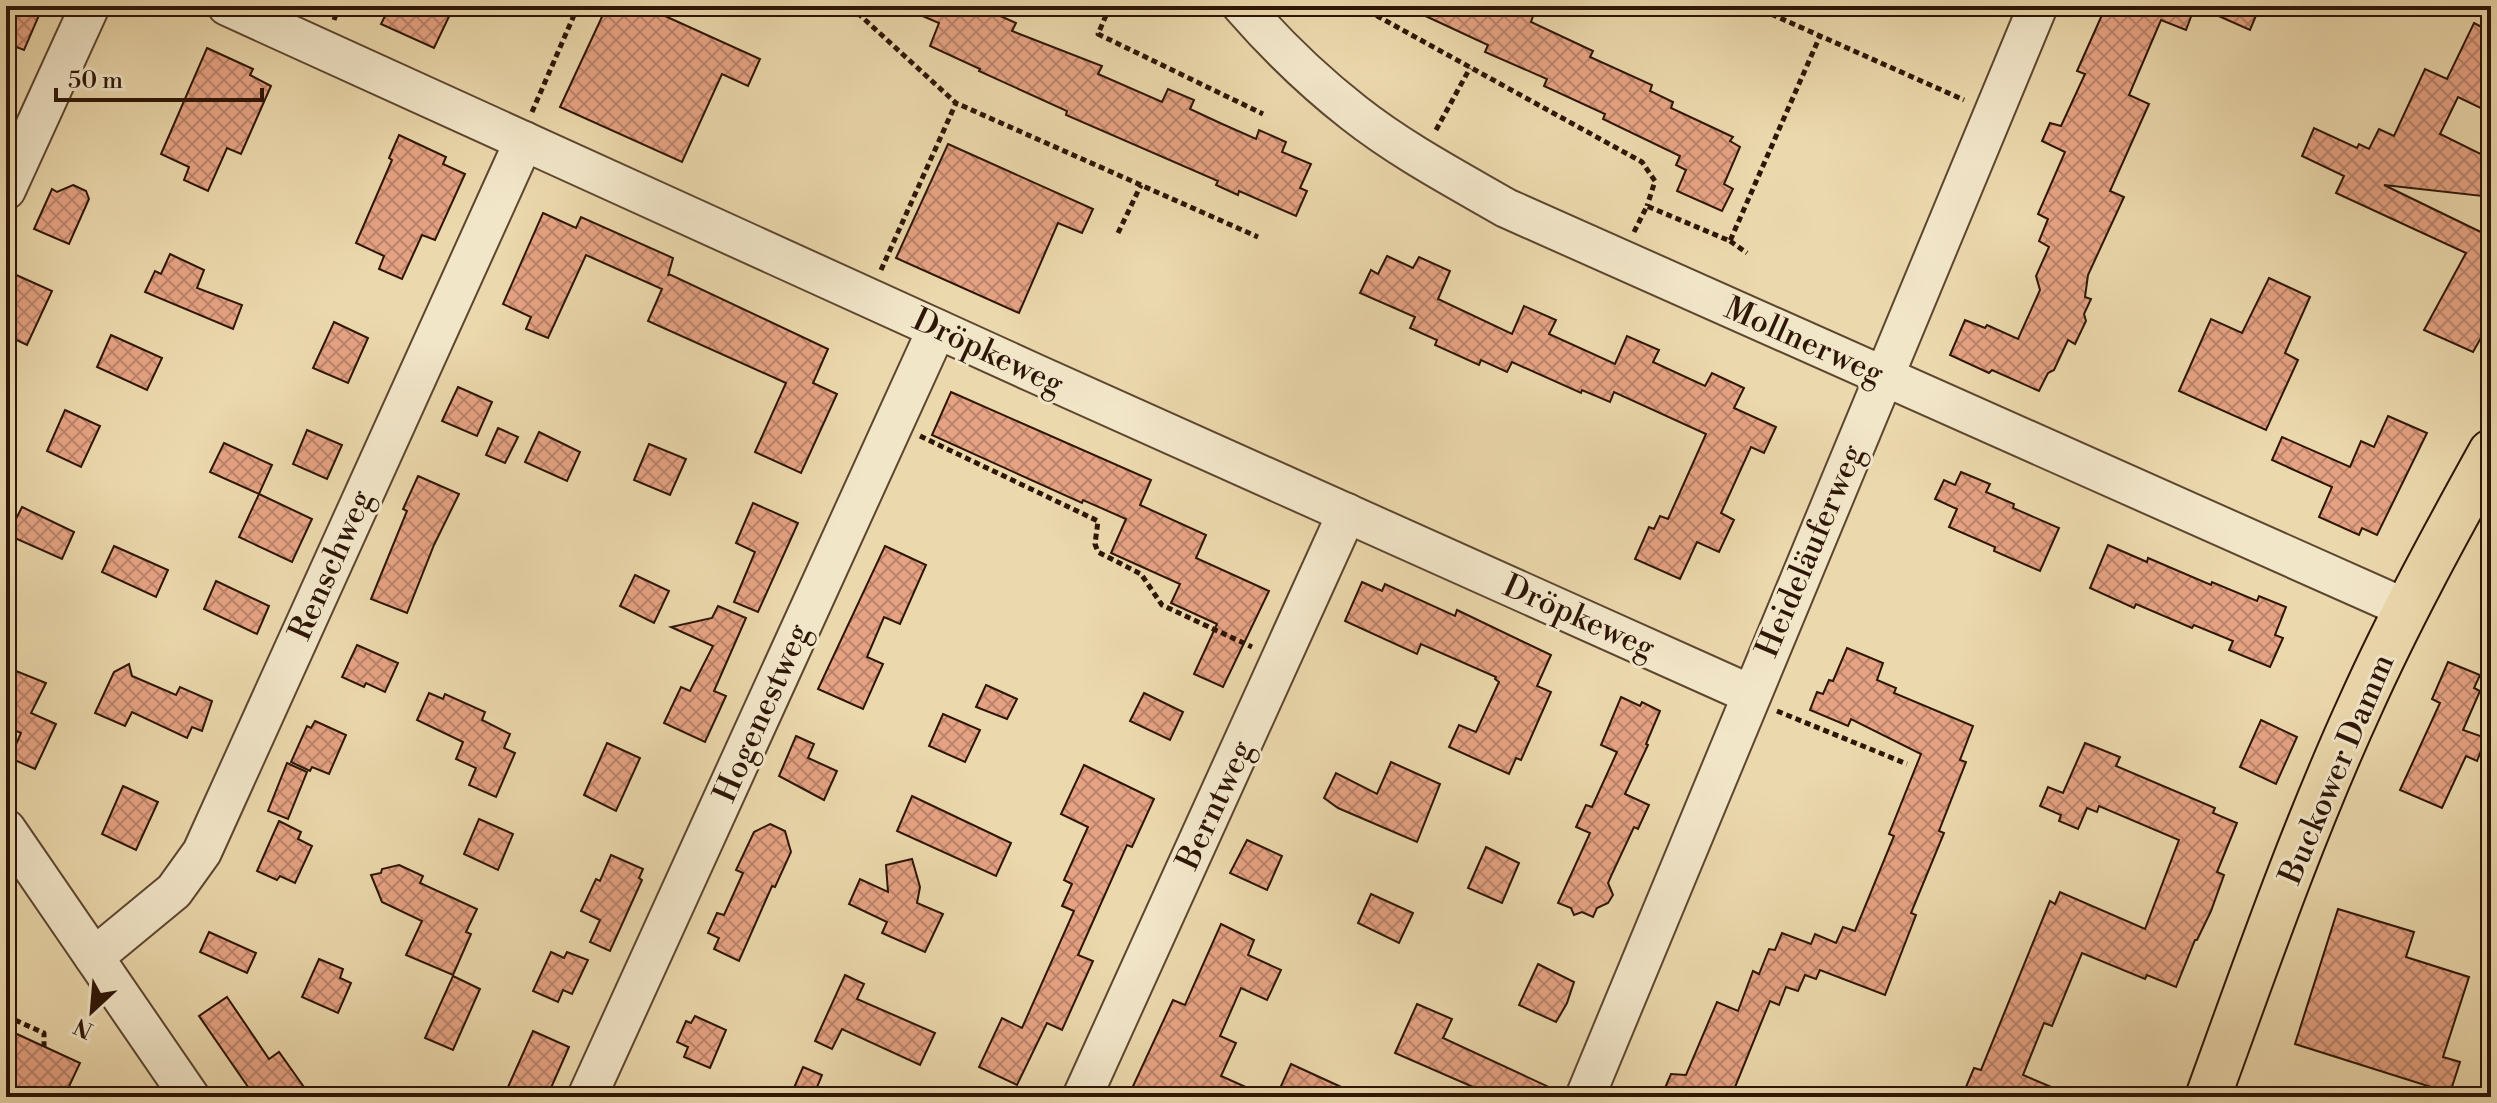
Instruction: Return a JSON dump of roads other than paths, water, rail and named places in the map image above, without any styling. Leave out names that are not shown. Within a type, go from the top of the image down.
[{"type":"main road","name":"Buckower Damm","points":[[2208,1097],[2283,892],[2360,706],[2407,609],[2491,452]]},
{"type":"street","points":[[6,190],[90,6]]},
{"type":"street","name":"Dröpkeweg","points":[[227,6],[526,131],[937,329],[1762,701]]},
{"type":"street","name":"Mollnerweg","points":[[1242,6],[1278,46],[1354,113],[1421,159],[1506,208],[2407,609]]},
{"type":"street","name":"Heideläuferweg","points":[[1585,1097],[1762,701],[1883,376],[2038,6]]},
{"type":"street","name":"Renschweg","points":[[94,957],[174,891],[202,852],[526,131]]},
{"type":"street","name":"Hogenestweg","points":[[587,1097],[937,329]]},
{"type":"street","name":"Berntweg","points":[[1082,1097],[1347,513]]},
{"type":"street","points":[[6,829],[190,1097]]}]
